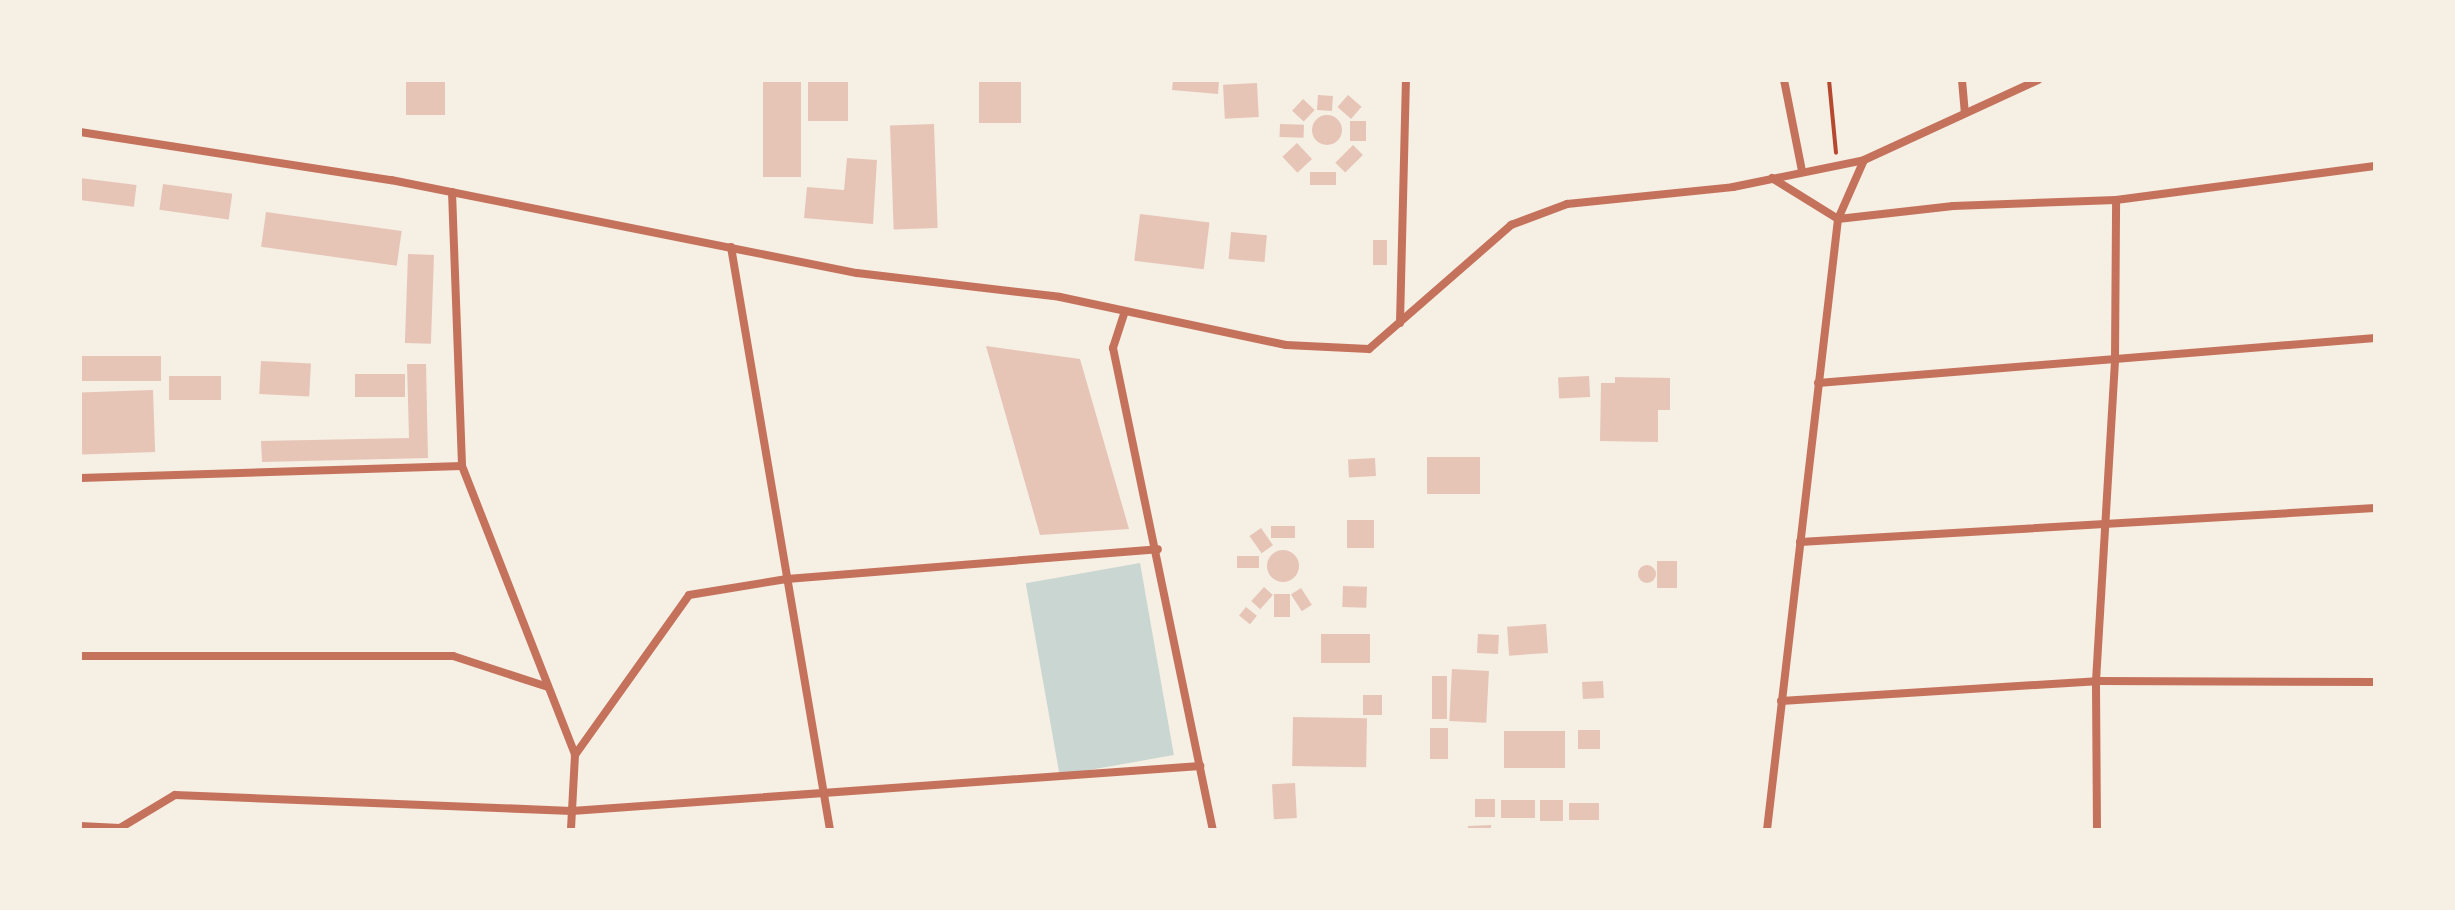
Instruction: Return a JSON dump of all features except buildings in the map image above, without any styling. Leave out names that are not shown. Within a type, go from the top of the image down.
[{"type":"street","points":[[1400,323],[1406,80]]},
{"type":"street","points":[[1784,80],[1802,171]]},
{"type":"street","points":[[1962,80],[1965,112]]},
{"type":"street","points":[[80,132],[452,192],[857,273],[1060,297],[1286,345],[1369,349],[1511,225],[1567,204],[1772,178],[1864,160],[2038,80]]},
{"type":"street","points":[[1767,830],[1838,219],[1864,160]]},
{"type":"street","points":[[1772,178],[1838,219],[1953,206],[2116,200],[2375,166]]},
{"type":"street","points":[[452,192],[462,466],[575,755],[571,830]]},
{"type":"street","points":[[2097,830],[2096,681],[2115,359],[2116,200]]},
{"type":"street","points":[[731,247],[830,830]]},
{"type":"street","points":[[1125,311],[1113,348],[1158,549],[1213,830]]},
{"type":"street","points":[[1818,383],[2375,338]]},
{"type":"street","points":[[80,478],[462,466]]},
{"type":"street","points":[[1800,542],[2375,508]]},
{"type":"street","points":[[575,755],[689,595],[787,579],[1158,549]]},
{"type":"street","points":[[80,656],[453,656],[548,687]]},
{"type":"street","points":[[1781,701],[2096,681],[2375,682]]},
{"type":"street","points":[[80,826],[120,828],[175,795],[572,811],[1200,766]]},
{"type":"path","points":[[1829,80],[1837,163]]},
{"type":"shaded area","points":[[1140,563],[1174,755],[1060,775],[1026,583]]}]
